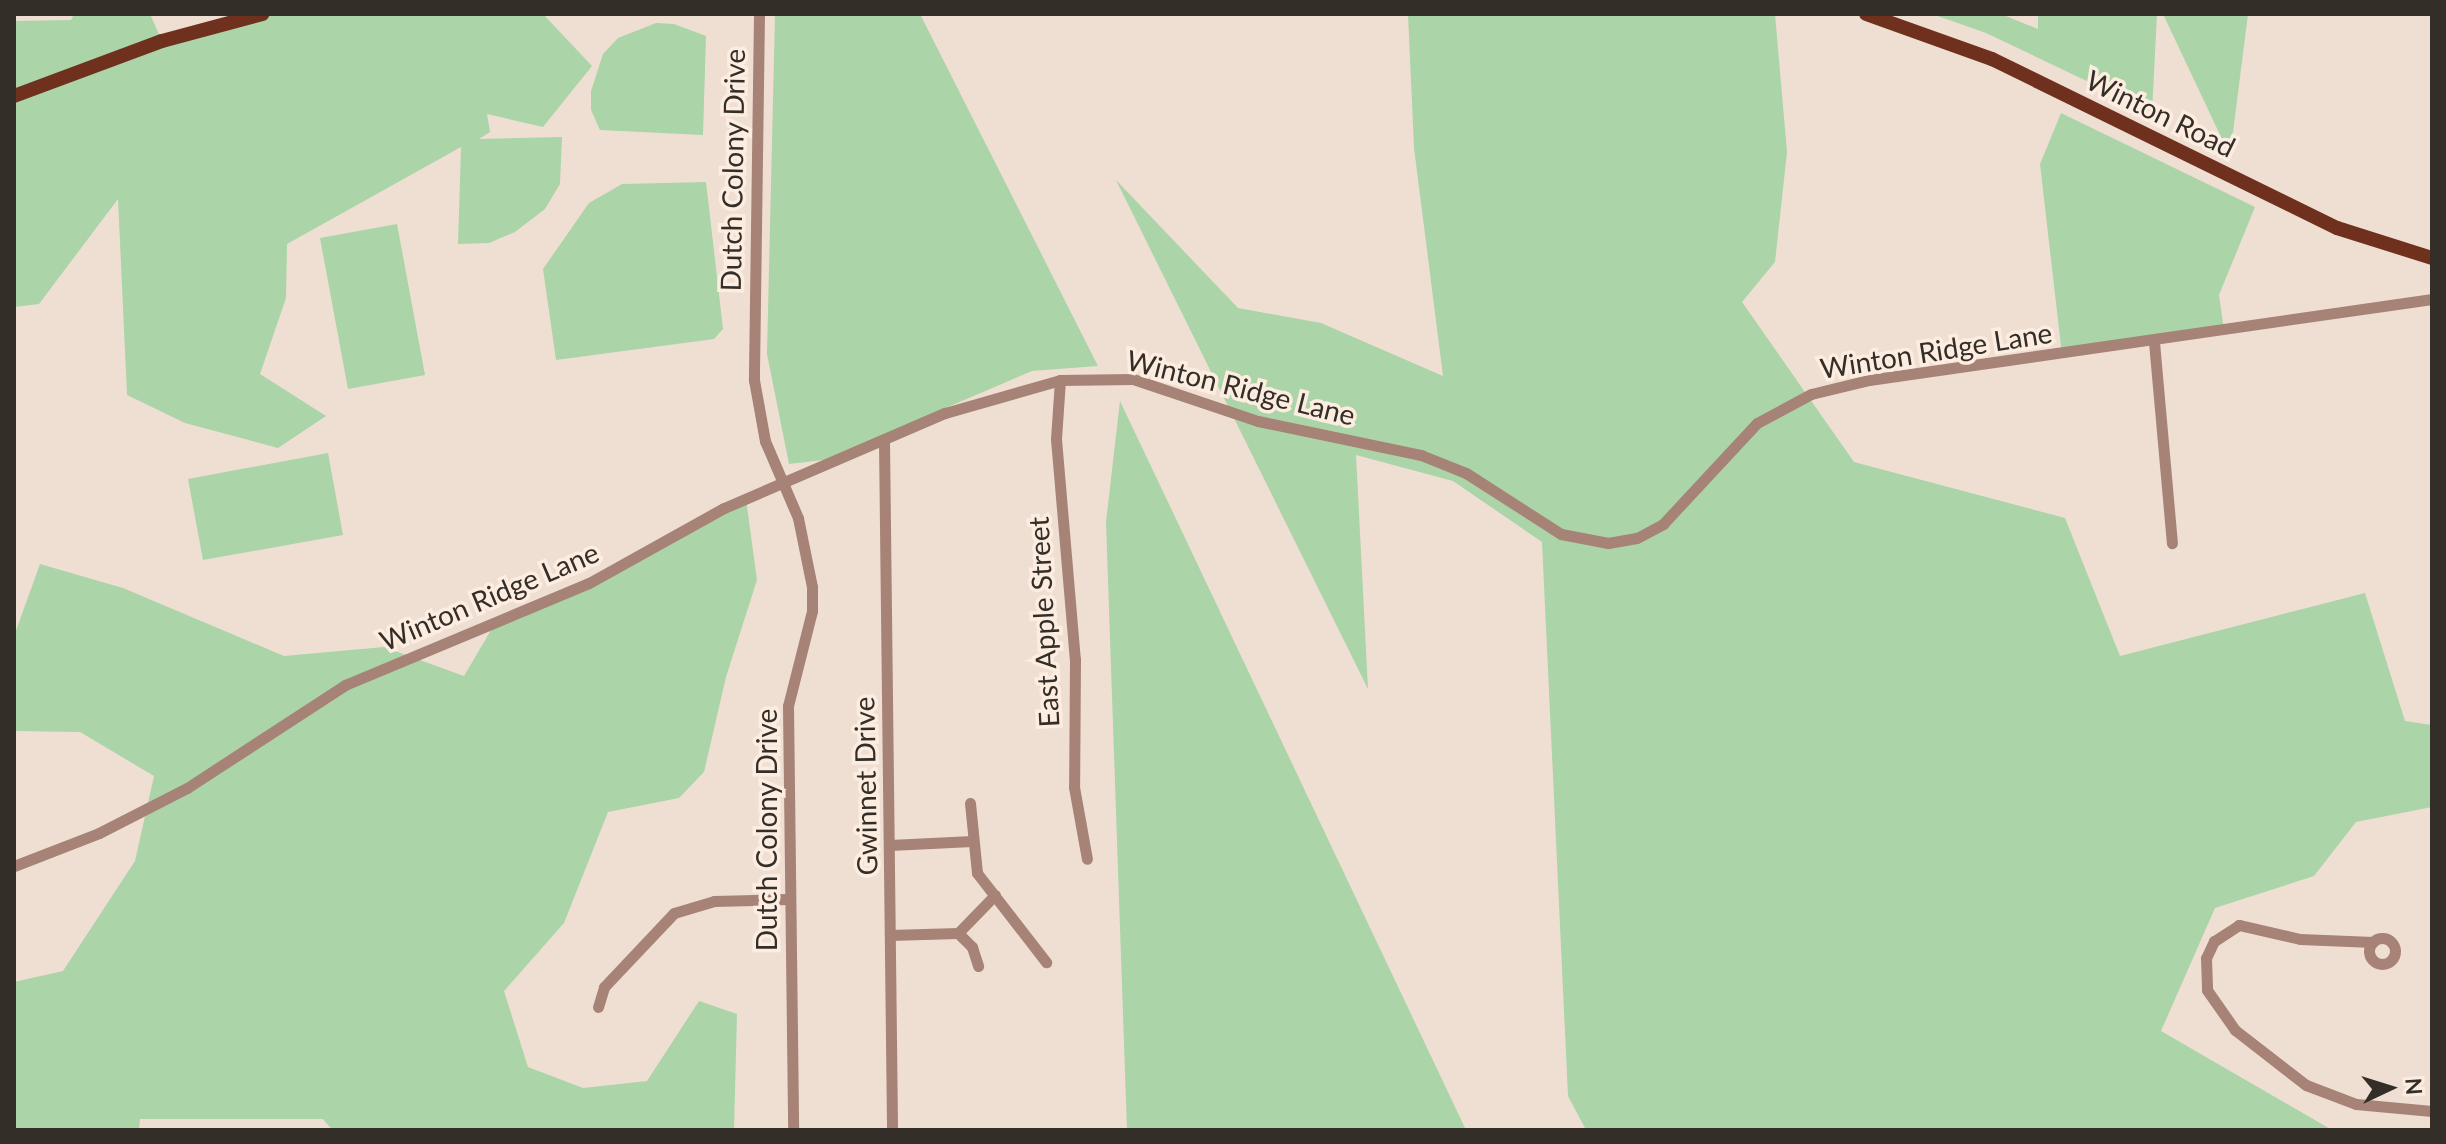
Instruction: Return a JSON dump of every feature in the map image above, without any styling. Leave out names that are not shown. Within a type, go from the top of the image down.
[{"type":"main road","points":[[14,96],[151,44],[262,14]]},
{"type":"main road","name":"Winton Road","points":[[1866,14],[1992,59],[2337,228],[2432,258]]},
{"type":"street","name":"Dutch Colony Drive","points":[[759,14],[754,380],[765,441],[805,541],[812,587],[812,611],[788,706],[793,1130]]},
{"type":"street","name":"Winton Ridge Lane","points":[[14,866],[99,833],[174,796],[345,685],[589,583],[724,508],[945,413],[1060,380],[1133,379],[1258,421],[1421,455],[1466,473],[1561,534],[1608,543],[1637,538],[1663,524],[1757,423],[1811,394],[1869,380],[2154,342],[2432,299]]},
{"type":"street","points":[[2154,342],[2172,543]]},
{"type":"street","name":"East Apple Street","points":[[1060,380],[1056,439],[1075,659],[1074,787],[1087,859]]},
{"type":"street","name":"Gwinnet Drive","points":[[884,441],[892,1130]]},
{"type":"street","points":[[970,803],[977,873],[1046,962]]},
{"type":"street","points":[[890,845],[972,841]]},
{"type":"street","points":[[890,935],[958,933],[995,895]]},
{"type":"street","points":[[598,1007],[604,987],[674,913],[714,901],[788,899]]},
{"type":"street","points":[[2373,942],[2300,939],[2239,925],[2219,936],[2210,949],[2207,990],[2235,1030],[2306,1085],[2356,1104],[2432,1111]]},
{"type":"street","points":[[958,933],[972,947],[978,966]]},
{"type":"green space","points":[[74,14],[150,14],[162,41],[262,14],[543,14],[592,66],[543,127],[487,114],[490,132],[479,139],[562,137],[560,184],[545,209],[515,232],[489,243],[458,244],[461,147],[287,244],[286,298],[260,374],[326,416],[278,448],[185,423],[127,395],[118,199],[39,304],[14,307],[14,21],[71,20]]},
{"type":"green space","points":[[775,14],[920,14],[1098,366],[1032,371],[824,460],[789,464],[767,354]]},
{"type":"green space","points":[[1408,14],[1775,14],[1787,152],[1775,262],[1742,302],[1854,462],[2065,518],[2120,656],[2365,593],[2405,721],[2432,725],[2432,807],[2356,822],[2314,876],[2215,908],[2161,1031],[2332,1130],[1586,1130],[1568,1096],[1542,542],[1453,481],[1356,455],[1368,689],[1116,180],[1238,308],[1321,323],[1443,376],[1414,148]]},
{"type":"green space","points":[[1932,14],[2001,14],[2038,29],[2038,14],[2157,14],[2152,112],[1986,33]]},
{"type":"green space","points":[[2163,14],[2248,14],[2230,156]]},
{"type":"green space","points":[[656,23],[674,24],[706,36],[703,135],[600,130],[591,110],[591,91],[603,54],[618,38]]},
{"type":"green space","points":[[2061,113],[2255,207],[2219,295],[2224,330],[2062,355],[2040,164]]},
{"type":"green space","points":[[706,182],[723,329],[714,339],[556,360],[543,269],[589,203],[622,184]]},
{"type":"green space","points":[[397,224],[425,375],[348,389],[320,238]]},
{"type":"green space","points":[[1120,401],[1466,1130],[1127,1130],[1106,522]]},
{"type":"green space","points":[[328,453],[343,535],[203,560],[188,479]]},
{"type":"green space","points":[[746,499],[757,580],[726,677],[704,772],[679,798],[608,812],[564,923],[504,991],[528,1067],[583,1088],[647,1081],[699,1001],[737,1014],[734,1130],[332,1130],[323,1119],[140,1119],[139,1130],[14,1130],[14,982],[63,971],[135,861],[154,776],[80,732],[14,731],[14,636],[40,564],[123,588],[284,656],[384,647],[464,676],[497,620],[589,583]]}]
